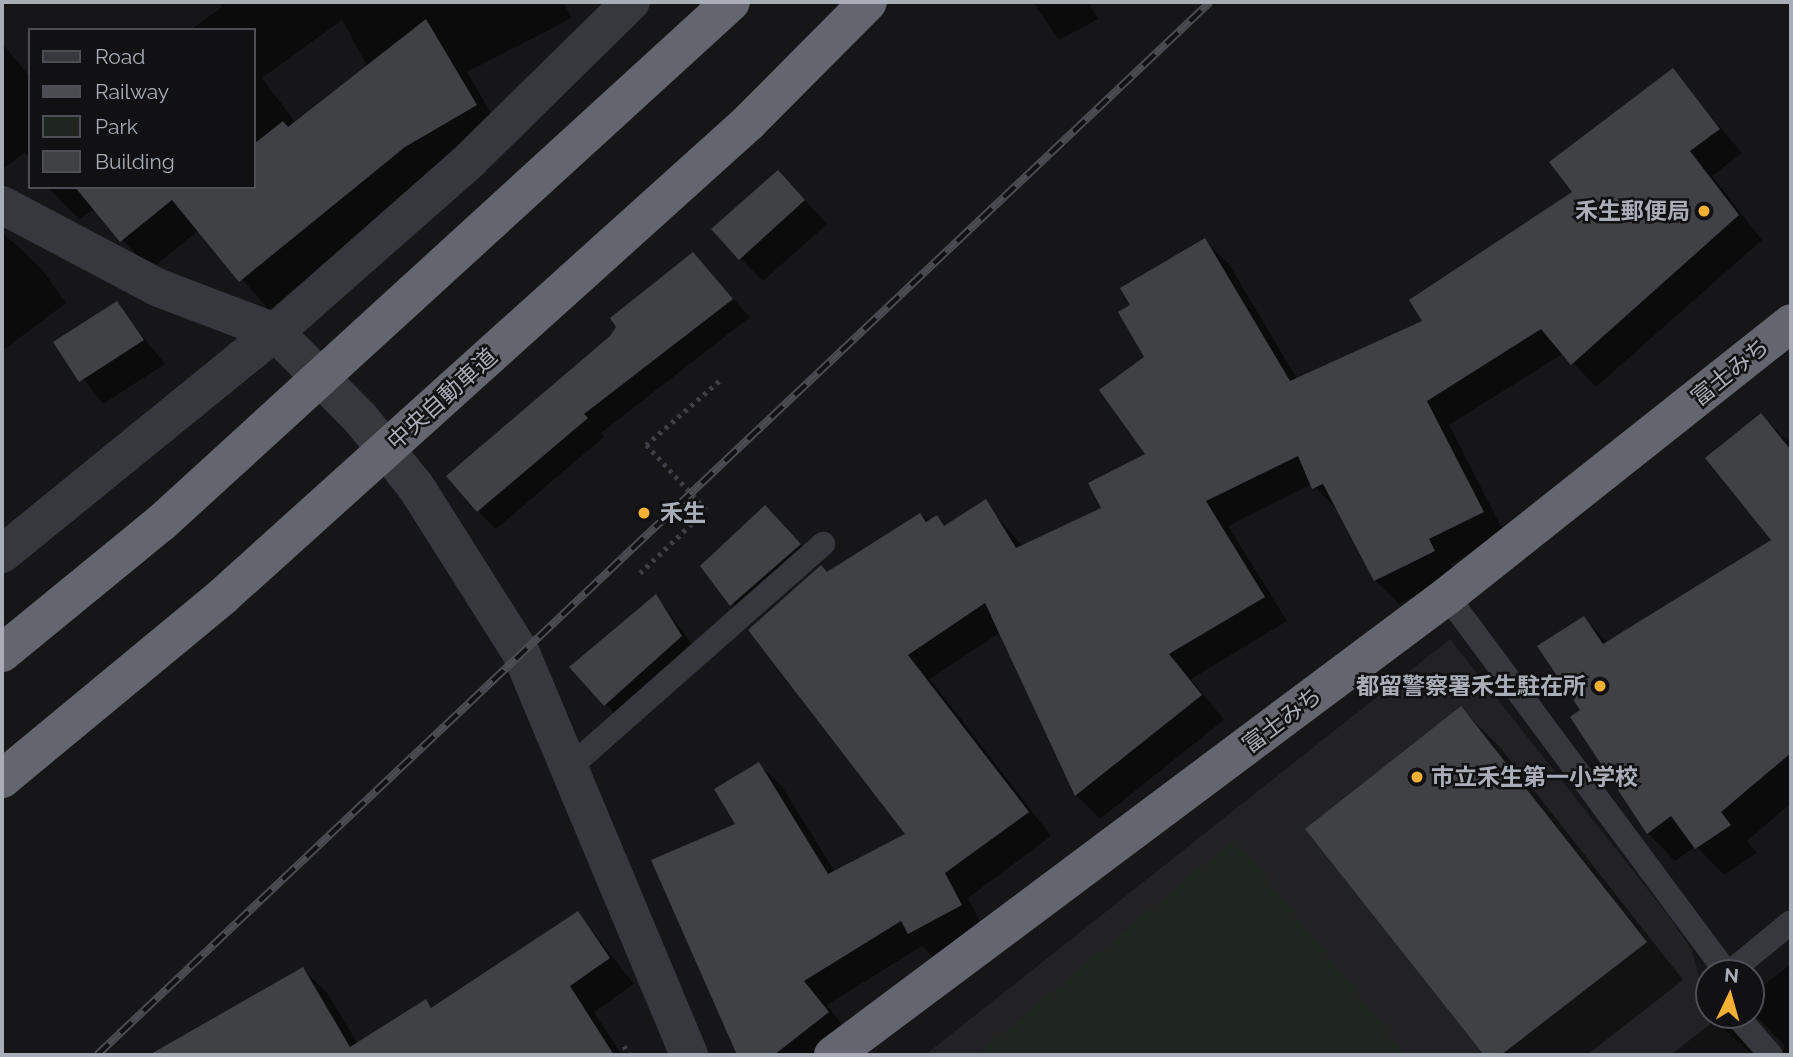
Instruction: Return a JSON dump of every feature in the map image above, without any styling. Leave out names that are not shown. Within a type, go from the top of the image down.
[{"type":"highway","points":[[2,653],[161,523],[731,2]]},
{"type":"highway","name":"中央自動車道","points":[[2,779],[223,596],[748,123],[868,2]]},
{"type":"highway","name":"富士みち","points":[[833,1055],[1447,596],[1791,323]]},
{"type":"street","points":[[2,554],[275,332],[471,159],[631,2]]},
{"type":"street","points":[[2,205],[159,288],[275,332],[361,419],[416,487],[501,631],[521,653],[689,1055]]},
{"type":"lane","points":[[569,768],[823,544]]},
{"type":"lane","points":[[1447,596],[1718,959]]},
{"type":"lane","points":[[1745,959],[1791,922]]},
{"type":"lane","points":[[1748,1029],[1771,1055]]},
{"type":"path","points":[[640,573],[706,510],[646,445],[720,380]]},
{"type":"path","points":[[624,1046],[630,1055]]},
{"type":"shaded area","name":"市立禾生第一小学校","points":[[1450,639],[1668,915],[1692,950],[1695,961],[1695,1029],[1724,1029],[1752,1055],[925,1055]]},
{"type":"green space","points":[[1235,838],[1406,1055],[977,1055]]},
{"type":"building","points":[[426,19],[477,105],[405,147],[239,282],[172,200],[120,242],[77,189],[256,189],[256,142],[283,121],[288,127]]},
{"type":"building","points":[[1673,68],[1720,129],[1690,151],[1739,215],[1571,365],[1541,329],[1427,401],[1484,512],[1429,539],[1435,551],[1374,581],[1323,484],[1312,489],[1298,456],[1206,501],[1265,597],[1169,654],[1202,695],[1075,796],[985,603],[908,655],[1029,812],[945,873],[962,905],[908,934],[901,921],[804,981],[829,1012],[774,1055],[737,1055],[651,860],[735,824],[714,789],[759,762],[828,874],[905,834],[748,630],[821,565],[827,572],[920,513],[926,522],[937,515],[944,526],[986,499],[1016,548],[1101,508],[1088,483],[1145,454],[1099,390],[1144,357],[1118,312],[1130,305],[1120,288],[1205,238],[1290,381],[1422,321],[1409,300],[1572,192],[1549,162]]},
{"type":"building","points":[[778,170],[805,200],[739,260],[711,229]]},
{"type":"building","points":[[693,252],[733,299],[584,414],[588,418],[477,512],[446,476],[610,336],[616,327],[610,318]]},
{"type":"building","points":[[117,301],[144,340],[79,382],[53,342]]},
{"type":"building","points":[[1761,413],[1791,450],[1791,753],[1721,812],[1731,825],[1695,849],[1671,816],[1647,834],[1570,717],[1580,710],[1537,646],[1584,616],[1603,644],[1771,540],[1705,458]]},
{"type":"building","points":[[765,505],[801,544],[730,606],[700,566]]},
{"type":"building","points":[[656,594],[682,636],[604,706],[569,667]]},
{"type":"building","points":[[1461,706],[1647,942],[1501,1055],[1484,1055],[1305,829]]},
{"type":"building","points":[[578,911],[610,958],[570,986],[614,1055],[149,1055],[303,967],[350,1047],[426,999],[431,1008]]},
{"type":"railway","points":[[97,1055],[1210,2]]},
{"type":"place","name":"禾生郵便局","points":[[1704,211]]},
{"type":"place","name":"禾生","points":[[644,513]]},
{"type":"place","name":"都留警察署禾生駐在所","points":[[1600,686]]},
{"type":"place","name":"市立禾生第一小学校","points":[[1417,777]]}]
